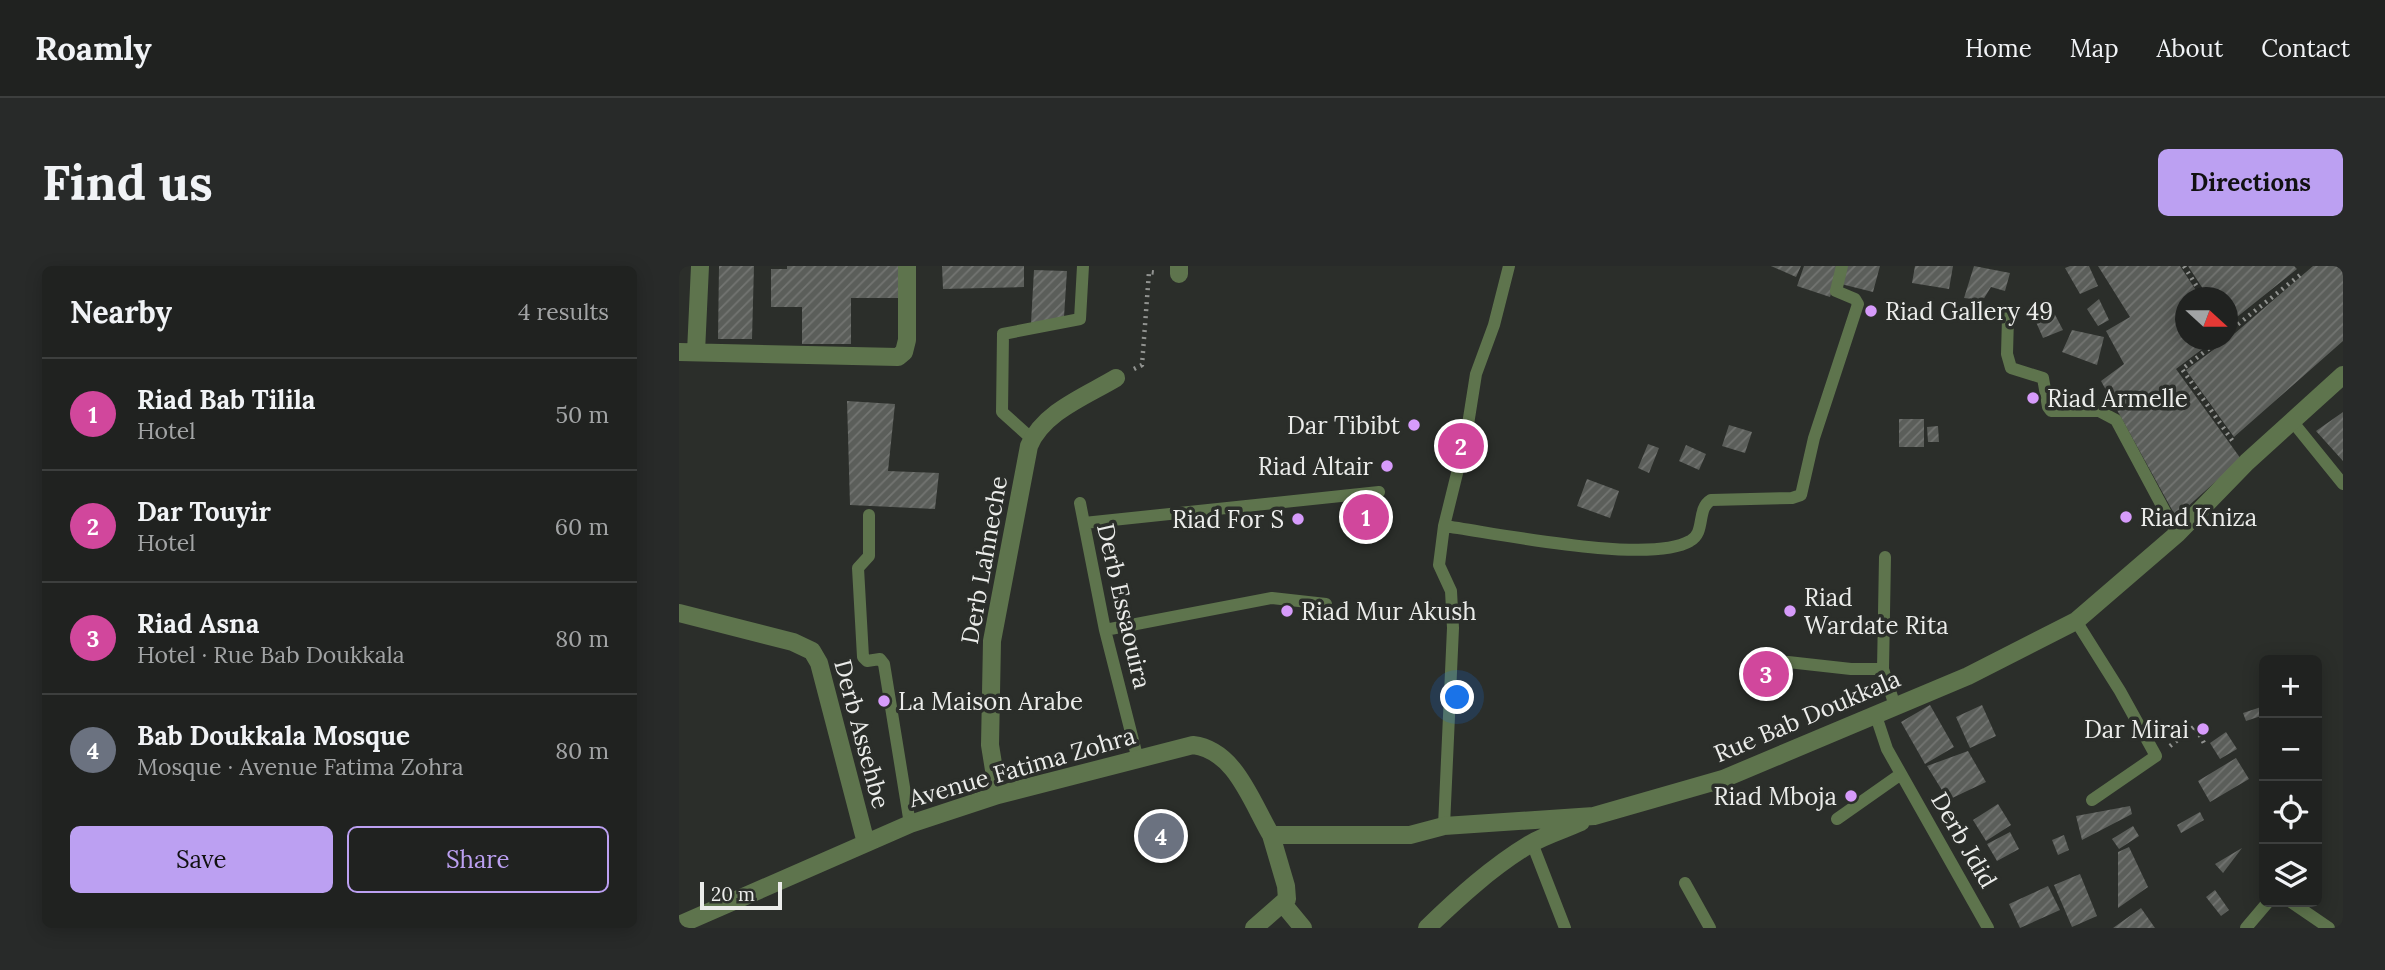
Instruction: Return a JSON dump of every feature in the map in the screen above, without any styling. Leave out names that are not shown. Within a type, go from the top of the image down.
[{"type":"street","points":[[700,266],[688,352],[898,357],[904,352],[908,340],[907,266]]},
{"type":"street","name":"Rue Bab Doukkala","points":[[1271,835],[1410,835],[1444,826],[1594,816],[1723,779],[1875,716],[1968,676],[2076,621],[2177,534],[2247,462],[2343,375]]},
{"type":"street","points":[[1032,439],[1041,426],[1055,415],[1116,378]]},
{"type":"street","name":"Derb Lahneche","points":[[998,795],[990,745],[992,641],[1032,439]]},
{"type":"street","name":"Derb Assehbe","points":[[679,613],[793,642],[812,651],[819,663],[866,843]]},
{"type":"street","name":"Avenue Fatima Zohra","points":[[679,925],[910,824],[998,795],[1193,745],[1207,747],[1226,759],[1271,835]]},
{"type":"street","points":[[1427,928],[1462,894],[1532,843],[1594,816]]},
{"type":"street","points":[[1271,835],[1286,886],[1284,905],[1303,928]]},
{"type":"street","points":[[1254,928],[1284,905]]},
{"type":"lane","points":[[1032,439],[1002,412],[1003,334],[1080,319],[1083,266]]},
{"type":"lane","points":[[1444,826],[1453,628],[1451,591],[1439,565],[1444,526],[1466,437],[1476,374],[1509,266]]},
{"type":"lane","points":[[1444,526],[1594,546],[1655,549],[1691,541],[1697,536],[1703,509],[1711,500],[1801,495],[1814,438],[1858,303],[1836,291],[1842,266]]},
{"type":"lane","points":[[2008,317],[2007,354],[2011,368],[2043,378],[2047,407],[2051,411],[2099,411],[2116,419],[2177,534]]},
{"type":"lane","points":[[2292,421],[2343,484]]},
{"type":"lane","points":[[1084,523],[1379,492]]},
{"type":"lane","name":"Derb Essaouira","points":[[1080,503],[1105,630],[1138,760]]},
{"type":"lane","points":[[869,515],[869,559],[861,562],[858,568],[863,657],[867,661],[880,659],[884,664],[910,824]]},
{"type":"lane","points":[[1885,557],[1883,669],[1895,706]]},
{"type":"lane","points":[[1105,630],[1272,598],[1326,604]]},
{"type":"lane","points":[[2076,621],[2120,691],[2156,757],[2092,800]]},
{"type":"lane","points":[[1788,662],[1883,669]]},
{"type":"lane","name":"Derb Jdid","points":[[1875,716],[1901,774],[1959,872],[1988,928]]},
{"type":"lane","name":"Derb Jdid","points":[[1837,819],[1901,774]]},
{"type":"lane","points":[[1532,843],[1565,928]]},
{"type":"lane","points":[[1685,883],[1710,928]]},
{"type":"lane","points":[[2246,928],[2264,907]]},
{"type":"lane","points":[[2298,907],[2329,928]]},
{"type":"path","points":[[2184,266],[2197,287]]},
{"type":"path","points":[[1116,378],[1142,365],[1149,272],[1179,270]]},
{"type":"path","points":[[2238,325],[2300,275]]},
{"type":"path","points":[[2207,350],[2182,369],[2247,462]]},
{"type":"path","points":[[2156,757],[2195,726],[2206,747]]},
{"type":"building","points":[[719,266],[754,266],[752,339],[718,339]]},
{"type":"building","points":[[787,266],[903,266],[903,298],[851,298],[851,344],[802,344],[802,307],[771,307],[771,269],[787,269]]},
{"type":"building","points":[[942,266],[1024,266],[1024,287],[943,289]]},
{"type":"building","points":[[1771,266],[1801,266],[1796,277]]},
{"type":"building","points":[[1804,266],[1840,266],[1830,297],[1797,286]]},
{"type":"building","points":[[1845,266],[1880,266],[1873,292],[1841,284]]},
{"type":"building","points":[[1915,266],[1953,266],[1949,289],[1912,283]]},
{"type":"building","points":[[1974,266],[2010,273],[2005,291],[1991,287],[1983,300],[1964,298]]},
{"type":"building","points":[[2089,266],[2098,286],[2080,294],[2065,268]]},
{"type":"building","points":[[2098,266],[2180,266],[2194,287],[2175,287],[2175,350],[2201,350],[2176,369],[2241,459],[2176,517],[2101,381],[2124,364],[2106,331],[2130,317]]},
{"type":"building","points":[[2188,266],[2294,266],[2297,269],[2238,316],[2238,287],[2202,287]]},
{"type":"building","points":[[2313,266],[2343,266],[2343,341],[2234,437],[2186,370],[2213,350],[2238,350],[2238,331]]},
{"type":"building","points":[[1034,270],[1067,271],[1064,317],[1031,323]]},
{"type":"building","points":[[2099,299],[2109,320],[2098,326],[2087,309]]},
{"type":"building","points":[[2051,307],[2063,330],[2043,338],[2033,315]]},
{"type":"building","points":[[2072,330],[2104,337],[2097,365],[2062,352]]},
{"type":"building","points":[[847,401],[895,404],[888,471],[939,473],[935,509],[850,505]]},
{"type":"building","points":[[2343,412],[2343,461],[2316,431]]},
{"type":"building","points":[[1899,419],[1924,419],[1924,447],[1899,447]]},
{"type":"building","points":[[1729,425],[1752,432],[1745,453],[1722,446]]},
{"type":"building","points":[[1938,426],[1939,442],[1928,442],[1927,427]]},
{"type":"building","points":[[1648,444],[1659,448],[1649,473],[1638,468]]},
{"type":"building","points":[[1686,445],[1706,454],[1699,470],[1679,461]]},
{"type":"building","points":[[1587,479],[1619,491],[1610,518],[1577,506]]},
{"type":"building","points":[[1930,705],[1954,747],[1925,764],[1901,722]]},
{"type":"building","points":[[1982,705],[1996,736],[1970,748],[1956,717]]},
{"type":"building","points":[[2259,708],[2259,717],[2246,721],[2243,713]]},
{"type":"building","points":[[2226,732],[2237,749],[2220,759],[2210,743]]},
{"type":"building","points":[[1968,751],[1986,782],[1948,800],[1927,766]]},
{"type":"building","points":[[2236,758],[2249,779],[2210,802],[2198,781]]},
{"type":"building","points":[[1998,804],[2011,825],[1986,841],[1973,820]]},
{"type":"building","points":[[2130,806],[2132,814],[2082,840],[2076,816]]},
{"type":"building","points":[[2200,812],[2204,820],[2181,833],[2177,825]]},
{"type":"building","points":[[2133,826],[2139,836],[2119,849],[2112,839]]},
{"type":"building","points":[[2010,832],[2019,849],[1997,861],[1987,844]]},
{"type":"building","points":[[2064,835],[2069,850],[2058,855],[2052,840]]},
{"type":"building","points":[[2129,847],[2148,887],[2118,908],[2118,852]]},
{"type":"building","points":[[2242,848],[2223,873],[2215,864]]},
{"type":"building","points":[[2080,874],[2097,916],[2072,927],[2054,885]]},
{"type":"building","points":[[2048,886],[2060,910],[2020,928],[2009,904]]},
{"type":"building","points":[[2215,890],[2229,910],[2221,916],[2206,897]]},
{"type":"building","points":[[2141,908],[2155,928],[2113,928]]},
{"type":"place","name":"Riad Gallery 49","points":[[1871,311]]},
{"type":"place","name":"Riad Armelle","points":[[2033,398]]},
{"type":"place","name":"Dar Tibibt","points":[[1414,425]]},
{"type":"place","name":"Dar Touyir","points":[[1461,446]]},
{"type":"place","name":"Riad Altair","points":[[1387,466]]},
{"type":"place","name":"Riad Bab Tilila","points":[[1366,517]]},
{"type":"place","name":"Riad Kniza","points":[[2126,517]]},
{"type":"place","name":"Riad For S","points":[[1298,519]]},
{"type":"place","name":"Riad Mur Akush","points":[[1287,611]]},
{"type":"place","name":"Riad Wardate Rita","points":[[1790,611]]},
{"type":"place","name":"Riad Asna","points":[[1766,674]]},
{"type":"place","name":"La Maison Arabe","points":[[884,701]]},
{"type":"place","name":"Dar Mirai","points":[[2203,729]]},
{"type":"place","name":"Riad Mboja","points":[[1851,796]]},
{"type":"place","name":"Bab Doukkala Mosque","points":[[1161,836]]}]
